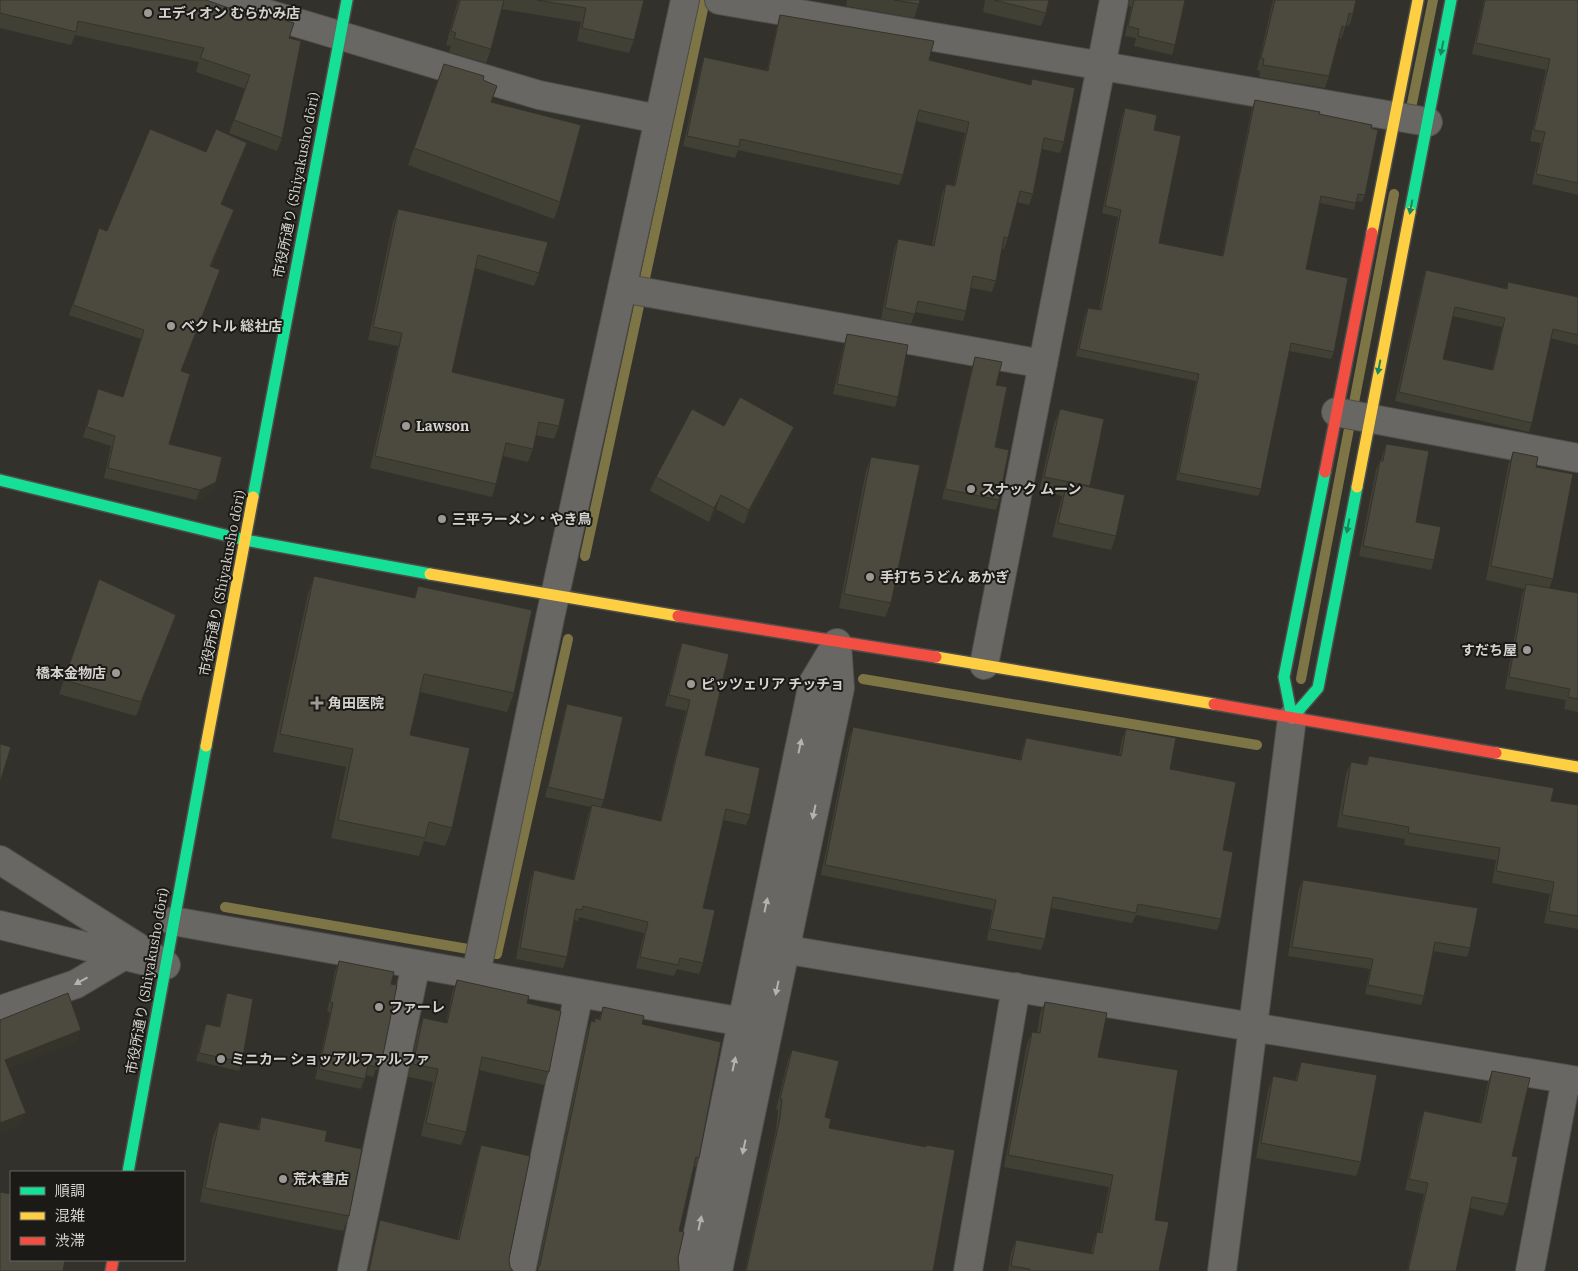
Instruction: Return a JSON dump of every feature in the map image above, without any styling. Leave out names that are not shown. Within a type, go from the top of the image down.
[{"type":"street","points":[[221,0],[539,95],[658,119]]},
{"type":"street","name":"市役所通り (Shiyakusho dōri)","points":[[128,1171],[173,921],[346,0]]},
{"type":"street","points":[[480,959],[556,597],[636,291],[658,119],[685,0]]},
{"type":"street","points":[[718,0],[1410,118]]},
{"type":"street","points":[[984,665],[1114,0]]},
{"type":"street","points":[[1292,718],[1318,688],[1352,415],[1410,118],[1418,0]]},
{"type":"street","points":[[1222,1271],[1292,718],[1284,677],[1352,415],[1410,118],[1452,0]]},
{"type":"street","points":[[636,291],[1043,364]]},
{"type":"street","points":[[1352,415],[1578,458]]},
{"type":"street","points":[[0,480],[245,540],[556,597],[984,665],[1578,767]]},
{"type":"street","points":[[690,1271],[813,684],[837,643]]},
{"type":"street","points":[[718,1271],[840,688],[837,643]]},
{"type":"street","points":[[0,860],[166,964]]},
{"type":"street","points":[[173,921],[416,964],[480,959],[578,993],[769,1026]]},
{"type":"street","points":[[0,926],[123,956],[166,964]]},
{"type":"street","points":[[758,945],[1572,1080],[1530,1271]]},
{"type":"street","points":[[0,1010],[76,984],[123,956]]},
{"type":"street","points":[[352,1271],[416,964]]},
{"type":"street","points":[[968,1271],[1016,987]]},
{"type":"street","points":[[521,1271],[578,993]]},
{"type":"building","points":[[0,0],[206,0],[266,21],[268,15],[294,23],[289,38],[301,41],[282,138],[234,120],[250,75],[200,58],[204,48],[78,21],[76,32],[0,13]]},
{"type":"building","points":[[460,0],[504,0],[491,49],[454,38],[456,33],[451,31]]},
{"type":"building","points":[[537,0],[644,0],[634,40],[582,28],[586,8]]},
{"type":"building","points":[[894,0],[920,0],[919,4]]},
{"type":"building","points":[[994,0],[1049,0],[1046,13]]},
{"type":"building","points":[[1134,0],[1185,0],[1175,45],[1138,36],[1139,29],[1128,26]]},
{"type":"building","points":[[1275,0],[1356,0],[1353,14],[1349,13],[1346,27],[1342,26],[1329,76],[1263,65],[1264,59],[1261,58]]},
{"type":"building","points":[[1485,0],[1578,0],[1578,183],[1536,174],[1545,132],[1534,130],[1550,59],[1476,43]]},
{"type":"building","points":[[780,15],[934,41],[929,60],[1031,85],[1032,79],[1075,88],[1064,142],[1044,138],[1033,194],[1020,191],[1008,238],[1004,237],[996,281],[973,276],[966,311],[918,301],[915,314],[885,308],[898,239],[934,246],[946,184],[955,186],[969,122],[919,110],[903,175],[740,139],[739,147],[687,136],[704,57],[768,71]]},
{"type":"building","points":[[444,64],[484,76],[483,80],[497,86],[491,102],[581,125],[560,202],[414,148]]},
{"type":"building","points":[[1255,100],[1320,112],[1319,114],[1372,125],[1371,128],[1378,130],[1365,195],[1358,194],[1356,203],[1321,196],[1306,269],[1348,278],[1334,352],[1291,343],[1261,489],[1179,473],[1199,374],[1079,349],[1088,308],[1101,310],[1121,210],[1105,206],[1125,108],[1157,115],[1154,130],[1181,136],[1159,243],[1223,256]]},
{"type":"building","points":[[150,129],[206,152],[216,129],[247,143],[221,204],[234,210],[210,266],[220,270],[181,371],[190,374],[169,444],[222,457],[216,482],[200,490],[108,468],[115,436],[87,427],[98,389],[123,397],[144,330],[73,305],[99,228],[107,231]]},
{"type":"building","points":[[398,209],[548,242],[539,273],[478,255],[452,372],[565,399],[559,426],[539,422],[533,449],[506,443],[496,484],[375,456],[402,333],[373,327]]},
{"type":"building","points":[[1426,270],[1507,289],[1508,282],[1578,297],[1578,335],[1553,329],[1532,423],[1399,392]],"holes":[[[1455,307],[1505,318],[1493,370],[1443,359]]]},
{"type":"building","points":[[847,334],[908,345],[898,397],[837,384]]},
{"type":"building","points":[[975,357],[1002,362],[996,385],[1007,387],[995,447],[1009,450],[999,500],[945,489]]},
{"type":"building","points":[[740,397],[794,427],[749,510],[721,495],[714,508],[656,477],[692,409],[724,426]]},
{"type":"building","points":[[1060,409],[1104,419],[1090,486],[1044,477]]},
{"type":"building","points":[[1386,444],[1429,451],[1416,522],[1441,527],[1434,560],[1363,546],[1380,461],[1383,461]]},
{"type":"building","points":[[1513,452],[1538,457],[1536,467],[1573,474],[1553,579],[1491,566]]},
{"type":"building","points":[[871,457],[920,465],[891,603],[844,594]]},
{"type":"building","points":[[1067,482],[1125,495],[1116,536],[1058,523]]},
{"type":"building","points":[[314,576],[415,598],[418,586],[532,610],[514,693],[424,674],[410,735],[470,748],[452,828],[429,822],[425,838],[338,820],[353,749],[280,734]]},
{"type":"building","points":[[99,579],[176,615],[141,702],[64,680]]},
{"type":"building","points":[[1526,584],[1578,593],[1578,699],[1568,697],[1570,689],[1509,677]]},
{"type":"building","points":[[682,643],[729,654],[705,755],[760,768],[750,815],[726,809],[703,908],[715,910],[703,963],[680,958],[678,965],[640,957],[648,922],[583,906],[582,910],[576,909],[567,957],[520,948],[534,870],[574,880],[592,805],[661,821],[690,700],[669,695]]},
{"type":"building","points":[[567,704],[623,717],[604,800],[548,787]]},
{"type":"building","points":[[853,727],[1021,760],[1026,738],[1121,756],[1126,729],[1176,738],[1170,769],[1236,782],[1223,850],[1233,852],[1221,919],[1138,904],[1136,913],[1053,897],[1045,939],[990,929],[996,900],[825,865]]},
{"type":"building","points":[[0,744],[11,747],[0,782]]},
{"type":"building","points":[[1369,756],[1554,788],[1551,801],[1578,805],[1578,916],[1549,911],[1554,882],[1496,871],[1500,848],[1408,833],[1409,827],[1342,815],[1351,762],[1367,765]]},
{"type":"building","points":[[1303,880],[1478,908],[1470,948],[1435,942],[1424,996],[1368,985],[1373,959],[1292,947]]},
{"type":"building","points":[[339,961],[394,972],[391,984],[397,985],[382,1060],[378,1059],[377,1067],[368,1065],[365,1079],[319,1069],[333,1003],[330,1002]]},
{"type":"building","points":[[457,980],[529,996],[527,1003],[561,1011],[549,1072],[482,1057],[466,1132],[426,1123],[438,1069],[413,1064],[423,1018],[447,1023]]},
{"type":"building","points":[[68,993],[81,1030],[5,1060],[26,1113],[0,1123],[0,1020]]},
{"type":"building","points":[[227,993],[253,999],[242,1062],[199,1053],[206,1024],[220,1027]]},
{"type":"building","points":[[1045,1002],[1107,1013],[1098,1057],[1178,1070],[1155,1220],[1169,1222],[1159,1271],[1030,1271],[1030,1269],[1011,1266],[1016,1240],[1093,1254],[1097,1232],[1102,1233],[1113,1175],[1008,1155],[1032,1032],[1040,1033]]},
{"type":"building","points":[[603,1007],[644,1016],[642,1024],[721,1042],[699,1158],[696,1157],[679,1231],[684,1232],[678,1258],[679,1271],[537,1271],[540,1265],[591,1021],[595,1022],[595,1018],[600,1020]]},
{"type":"building","points":[[792,1050],[839,1061],[825,1117],[831,1119],[829,1128],[926,1147],[926,1145],[955,1150],[933,1271],[746,1271],[780,1118],[782,1099],[780,1099]]},
{"type":"building","points":[[1301,1062],[1377,1075],[1361,1162],[1261,1143],[1273,1076],[1297,1081]]},
{"type":"building","points":[[1492,1071],[1530,1078],[1512,1156],[1518,1157],[1508,1204],[1472,1197],[1456,1271],[1408,1271],[1428,1183],[1409,1179],[1424,1111],[1481,1123]]},
{"type":"building","points":[[261,1117],[327,1131],[325,1141],[362,1149],[349,1216],[205,1188],[219,1122],[259,1130]]},
{"type":"building","points":[[481,1145],[530,1156],[509,1259],[510,1267],[513,1271],[369,1271],[380,1220],[459,1240]]},
{"type":"building","points":[[0,1192],[10,1194],[10,1261],[65,1261],[63,1271],[0,1271]]},
{"type":"waterway","points":[[585,556],[705,0]]},
{"type":"waterway","points":[[1409,118],[1433,0]]},
{"type":"waterway","points":[[1301,679],[1394,194]]},
{"type":"waterway","points":[[225,907],[497,954],[568,639]]},
{"type":"waterway","points":[[863,679],[1257,745]]},
{"type":"traffic: fast","points":[[253,497],[347,0]]},
{"type":"traffic: fast","points":[[1410,212],[1451,0]]},
{"type":"traffic: fast","points":[[1325,472],[1284,677],[1292,718],[1318,688],[1357,487]]},
{"type":"traffic: fast","points":[[0,480],[245,540],[430,574]]},
{"type":"traffic: fast","points":[[128,1171],[206,746]]},
{"type":"traffic: slow","points":[[1372,233],[1418,0]]},
{"type":"traffic: slow","points":[[1357,487],[1410,212]]},
{"type":"traffic: slow","points":[[206,746],[253,497]]},
{"type":"traffic: slow","points":[[430,574],[678,616]]},
{"type":"traffic: slow","points":[[936,657],[1214,704]]},
{"type":"traffic: slow","points":[[1496,753],[1578,767]]},
{"type":"traffic: jam","points":[[1325,472],[1372,233]]},
{"type":"traffic: jam","points":[[678,616],[936,657]]},
{"type":"traffic: jam","points":[[1214,704],[1496,753]]},
{"type":"traffic: jam","points":[[111,1271],[113,1261]]},
{"type":"place","name":"エディオン むらかみ店","points":[[148,13]]},
{"type":"place","name":"ベクトル 総社店","points":[[171,326]]},
{"type":"place","name":"Lawson","points":[[406,426]]},
{"type":"place","name":"スナック ムーン","points":[[971,489]]},
{"type":"place","name":"三平ラーメン・やき鳥","points":[[442,519]]},
{"type":"place","name":"手打ちうどん あかぎ","points":[[870,577]]},
{"type":"place","name":"すだち屋","points":[[1527,650]]},
{"type":"place","name":"橋本金物店","points":[[116,673]]},
{"type":"place","name":"ピッツェリア チッチョ","points":[[691,684]]},
{"type":"place","name":"角田医院","points":[[317,703]]},
{"type":"place","name":"ファーレ","points":[[379,1007]]},
{"type":"place","name":"ミニカー ショッアルファルファ","points":[[221,1059]]},
{"type":"place","name":"荒木書店","points":[[283,1179]]}]
